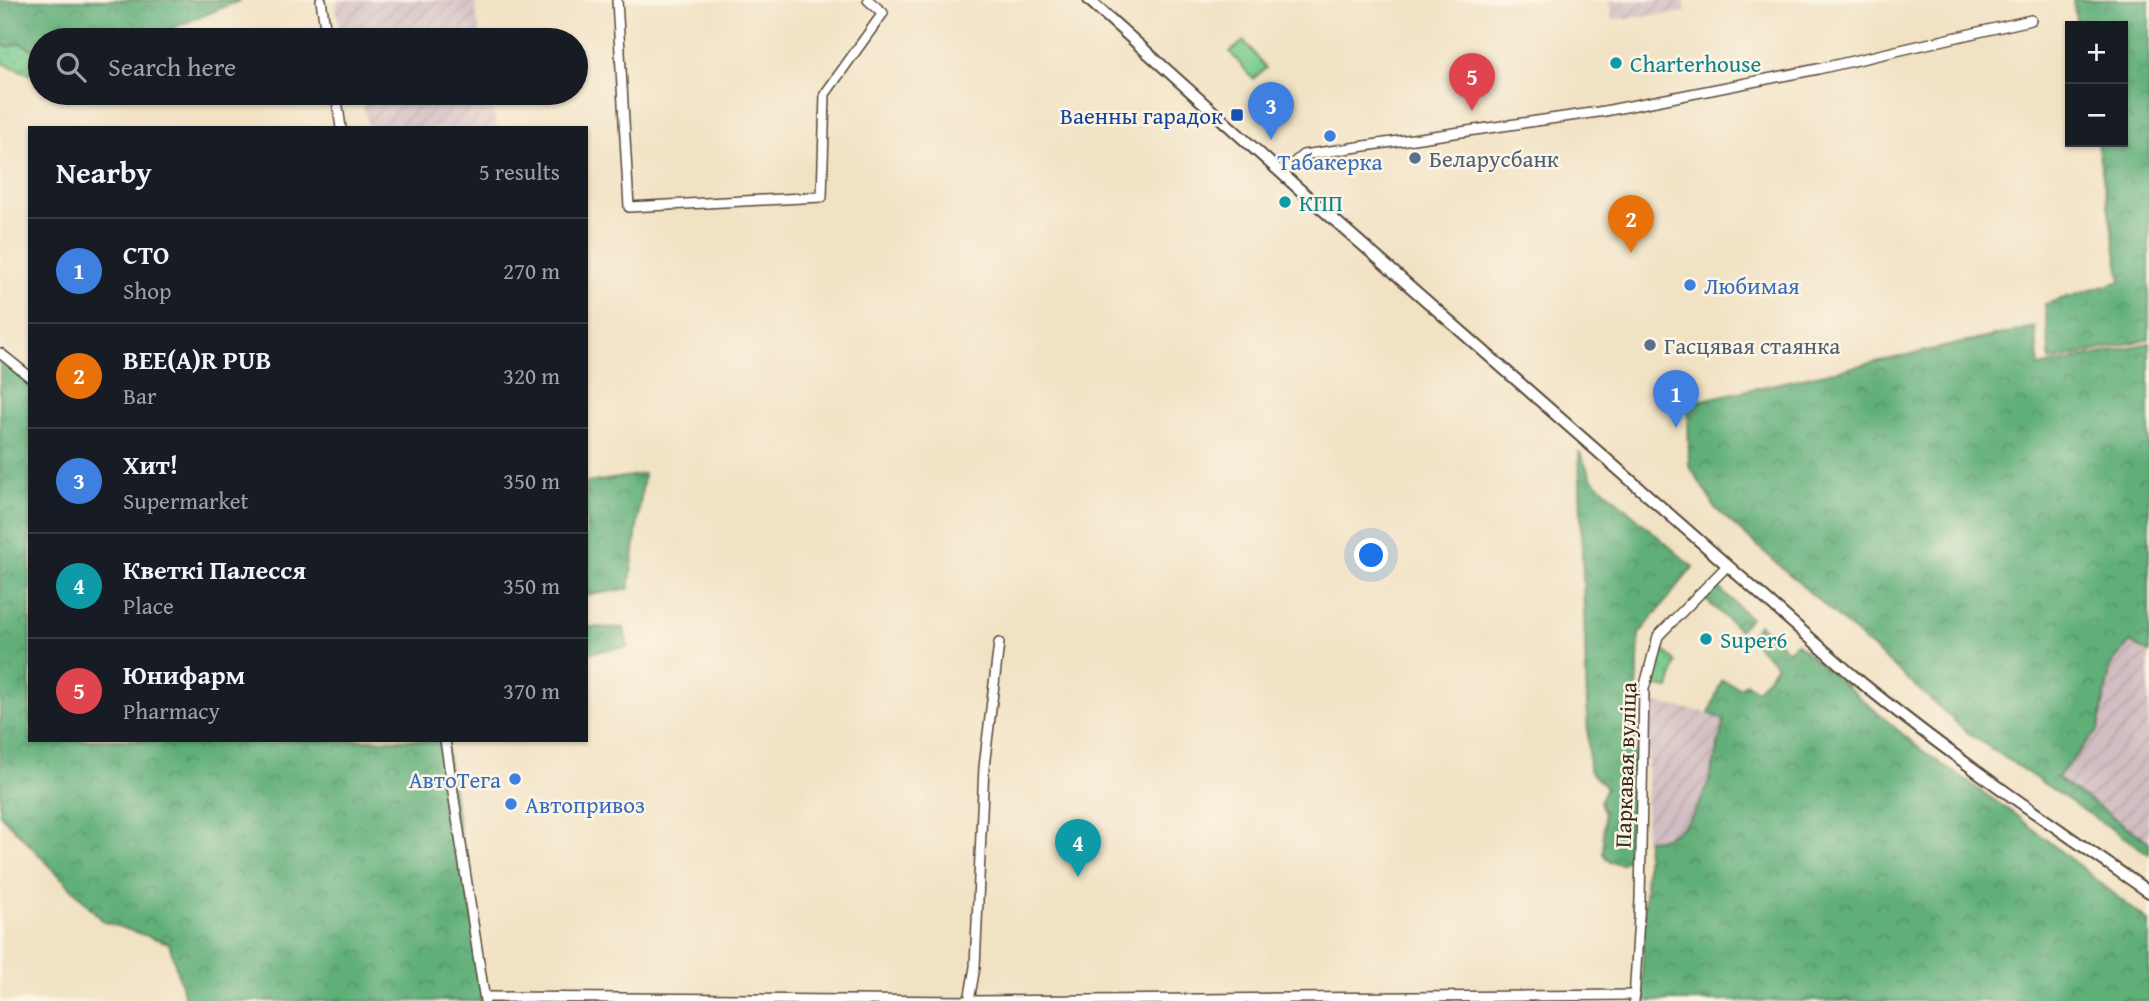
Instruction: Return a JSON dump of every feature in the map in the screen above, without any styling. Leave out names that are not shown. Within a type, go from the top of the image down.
[{"type":"main road","points":[[1097,2],[1282,173],[1727,566],[1913,725],[2149,892]]},
{"type":"street","points":[[321,0],[325,28]]},
{"type":"street","points":[[617,0],[629,206],[822,197],[825,94],[883,13],[868,0]]},
{"type":"street","points":[[1282,173],[1303,155],[1605,111],[1818,69],[2031,20]]},
{"type":"street","points":[[338,105],[341,126]]},
{"type":"street","points":[[0,353],[28,375]]},
{"type":"street","name":"Паркавая вуліца","points":[[1634,998],[1640,900],[1644,689],[1649,663],[1662,630],[1727,566]]},
{"type":"street","points":[[970,1001],[975,967],[984,767],[999,643]]},
{"type":"street","points":[[445,742],[485,999],[970,1001],[1634,998]]},
{"type":"shaded area","points":[[339,0],[474,0],[479,28],[339,28],[336,6]]},
{"type":"shaded area","points":[[1609,0],[1683,0],[1685,12],[1612,20]]},
{"type":"shaded area","points":[[363,105],[492,105],[496,126],[368,126]]},
{"type":"shaded area","points":[[2131,642],[2149,653],[2149,842],[2056,779],[2098,730],[2111,665]]},
{"type":"shaded area","points":[[1650,702],[1709,713],[1724,720],[1703,798],[1680,832],[1663,840],[1645,839]]},
{"type":"green space","points":[[0,0],[241,0],[173,28],[28,28],[28,47],[18,42],[10,47],[0,43]]},
{"type":"green space","points":[[2073,0],[2149,0],[2149,339],[2050,361],[2045,304],[2121,281],[2098,147],[2128,147],[2128,21],[2076,21]]},
{"type":"green space","points":[[1244,41],[1266,68],[1253,79],[1230,52]]},
{"type":"green space","points":[[18,42],[28,47],[28,73],[0,62],[0,43],[10,47]]},
{"type":"green space","points":[[2035,327],[2039,367],[2149,343],[2149,653],[2130,642],[2111,665],[2098,730],[2056,778],[2149,842],[2149,854],[1968,733],[1716,509],[1689,465],[1688,403]]},
{"type":"green space","points":[[0,353],[28,375],[28,742],[445,742],[485,997],[630,1001],[186,1001],[169,943],[104,922],[0,814]]},
{"type":"green space","points":[[1579,451],[1592,479],[1693,567],[1639,634],[1632,855],[1621,864],[1610,862],[1603,854],[1604,814],[1600,801],[1606,788],[1589,770]]},
{"type":"green space","points":[[644,474],[629,589],[588,595],[588,483]]},
{"type":"green space","points":[[1718,587],[1750,618],[1739,630],[1705,599]]},
{"type":"green space","points":[[1759,624],[1788,651],[1796,643],[1920,749],[2013,813],[2149,922],[2149,1001],[1641,1001],[1647,840],[1666,837],[1682,827],[1694,814],[1703,796],[1724,720],[1709,713],[1722,680],[1740,688],[1746,683],[1757,690],[1777,665],[1748,637]]},
{"type":"green space","points":[[588,627],[624,628],[628,647],[588,653]]},
{"type":"green space","points":[[1659,646],[1676,662],[1669,689],[1651,686],[1650,682]]},
{"type":"place","name":"Charterhouse","points":[[1616,63]]},
{"type":"place","name":"Юнифарм","points":[[1472,111]]},
{"type":"place","name":"Ваенны гарадок","points":[[1237,115]]},
{"type":"place","name":"Табакерка","points":[[1330,136]]},
{"type":"place","name":"Хит!","points":[[1271,140]]},
{"type":"place","name":"Беларусбанк","points":[[1415,158]]},
{"type":"place","name":"КПП","points":[[1285,202]]},
{"type":"place","name":"BEE(A)R PUB","points":[[1631,253]]},
{"type":"place","name":"Любимая","points":[[1690,285]]},
{"type":"place","name":"Гасцявая стаянка","points":[[1650,345]]},
{"type":"place","name":"СТО","points":[[1676,428]]},
{"type":"place","name":"Super6","points":[[1706,639]]},
{"type":"place","name":"АвтоТега","points":[[515,779]]},
{"type":"place","name":"Автопривоз","points":[[511,804]]},
{"type":"place","name":"Кветкі Палесся","points":[[1078,877]]}]
